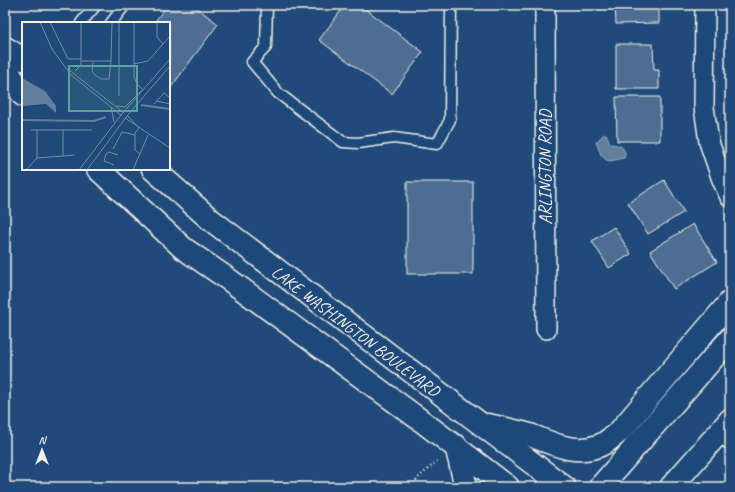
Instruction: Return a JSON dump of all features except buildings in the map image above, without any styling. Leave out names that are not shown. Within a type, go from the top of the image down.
[{"type":"main road","points":[[5,48],[22,58]]},
{"type":"main road","points":[[5,67],[22,92]]},
{"type":"main road","name":"LAKE WASHINGTON BOULEVARD","points":[[99,170],[183,248],[456,446],[508,487]]},
{"type":"main road","name":"LAKE WASHINGTON BOULEVARD","points":[[154,170],[211,220],[564,487]]},
{"type":"main road","points":[[481,423],[528,435],[554,445],[575,450],[598,446],[608,441],[620,431],[730,302]]},
{"type":"main road","points":[[600,487],[730,339]]},
{"type":"main road","points":[[672,487],[726,433]]},
{"type":"main road","points":[[456,446],[466,487]]},
{"type":"street","name":"ARLINGTON ROAD","points":[[545,5],[546,329]]},
{"type":"street","points":[[705,5],[704,107],[708,142],[730,197]]},
{"type":"lane","points":[[82,22],[96,5]]},
{"type":"lane","points":[[112,22],[125,5]]},
{"type":"lane","points":[[267,5],[266,47],[252,62],[278,93],[343,142],[358,143],[394,138],[437,144],[450,120],[451,5]]},
{"type":"path","points":[[411,487],[418,478],[456,446]]},
{"type":"water","points":[[604,134],[606,134],[611,144],[621,146],[625,153],[624,158],[610,161],[606,160],[601,155],[596,142]]}]
